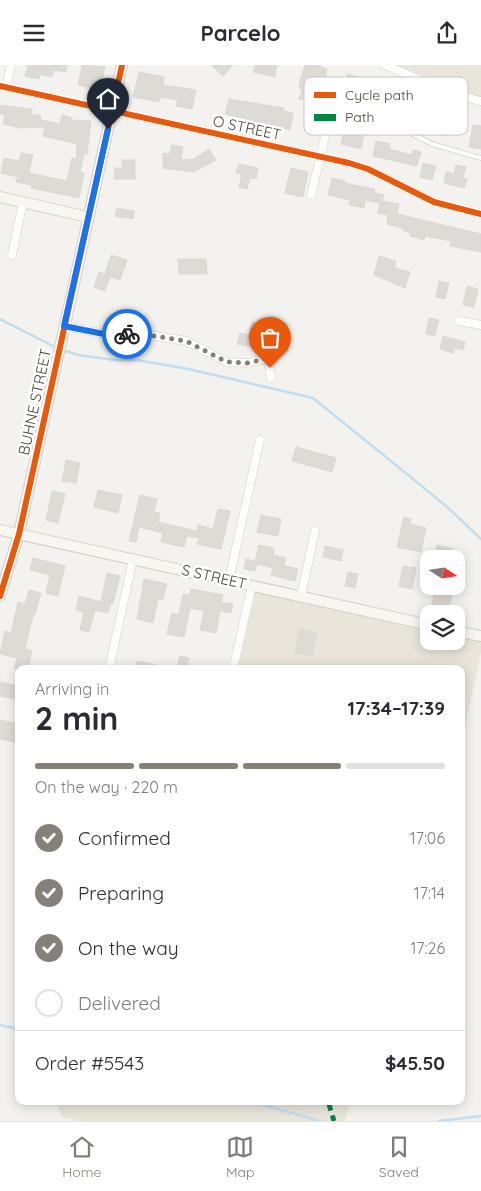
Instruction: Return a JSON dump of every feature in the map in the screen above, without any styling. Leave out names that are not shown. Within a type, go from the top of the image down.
[{"type":"street","points":[[3,87],[11,65]]},
{"type":"street","name":"BUHNE STREET","points":[[0,596],[19,534],[122,65]]},
{"type":"street","points":[[385,65],[413,77]]},
{"type":"street","name":"O STREET","points":[[3,87],[360,167],[434,202],[481,214]]},
{"type":"street","points":[[468,98],[481,101]]},
{"type":"street","points":[[311,195],[327,135]]},
{"type":"street","points":[[0,197],[88,217]]},
{"type":"street","points":[[12,255],[23,202]]},
{"type":"street","points":[[460,321],[481,325]]},
{"type":"street","points":[[64,326],[114,336],[142,334],[186,341],[227,362],[248,363],[268,358],[283,350],[288,344]]},
{"type":"street","points":[[268,358],[271,379]]},
{"type":"street","points":[[229,580],[260,440]]},
{"type":"street","name":"S STREET","points":[[0,530],[420,623]]},
{"type":"street","points":[[301,596],[314,531]]},
{"type":"street","points":[[110,665],[133,559]]},
{"type":"street","points":[[234,665],[252,586]]},
{"type":"street","points":[[465,633],[481,636]]},
{"type":"lane","points":[[414,135],[432,144],[481,158]]},
{"type":"lane","points":[[273,319],[285,325],[288,344]]},
{"type":"shaded area","points":[[385,65],[481,65],[481,101],[468,96],[468,77],[417,77]]},
{"type":"shaded area","points":[[252,586],[420,623],[420,650],[465,650],[465,633],[481,636],[481,652],[465,728],[465,665],[234,665]]},
{"type":"shaded area","points":[[57,1105],[349,1105],[345,1121],[78,1121],[62,1117]]},
{"type":"building","points":[[28,65],[67,65],[66,72],[54,70],[52,77],[40,74],[39,79],[25,76]]},
{"type":"building","points":[[82,65],[105,67],[100,90],[78,85]]},
{"type":"building","points":[[211,65],[233,65],[223,76]]},
{"type":"building","points":[[255,65],[277,65],[275,77],[253,72]]},
{"type":"building","points":[[305,65],[317,65],[327,69],[325,77],[304,77],[304,100],[299,99],[302,89],[299,88]]},
{"type":"building","points":[[139,72],[164,77],[163,85],[196,90],[192,109],[176,106],[178,100],[160,97],[159,102],[133,97]]},
{"type":"building","points":[[347,74],[359,77],[346,77]]},
{"type":"building","points":[[229,99],[284,108],[283,111],[293,113],[290,130],[225,114]]},
{"type":"building","points":[[0,105],[32,109],[32,115],[40,115],[41,120],[60,124],[62,115],[71,117],[71,120],[91,121],[87,154],[84,154],[80,173],[84,173],[79,198],[31,188],[32,185],[16,182],[18,177],[1,173],[4,158],[19,161],[21,153],[33,155],[29,173],[67,181],[72,158],[76,159],[77,144],[43,136],[45,127],[20,128],[3,124],[5,115],[0,114]]},
{"type":"building","points":[[473,125],[481,126],[481,149],[469,147]]},
{"type":"building","points":[[343,135],[364,135],[361,149],[341,144]]},
{"type":"building","points":[[376,141],[390,144],[389,149],[412,155],[413,150],[421,152],[417,166],[373,156]]},
{"type":"building","points":[[172,145],[183,147],[181,159],[192,160],[209,149],[216,160],[194,172],[163,168],[163,153],[170,154]]},
{"type":"building","points":[[122,160],[135,160],[135,179],[114,179],[115,168],[122,168]]},
{"type":"building","points":[[423,163],[436,166],[432,180],[420,177]]},
{"type":"building","points":[[239,164],[258,168],[256,179],[250,178],[247,189],[239,187],[242,174],[236,173]]},
{"type":"building","points":[[456,165],[466,167],[463,178],[467,179],[464,188],[444,183],[446,172],[454,174]]},
{"type":"building","points":[[291,168],[308,172],[303,197],[285,193]]},
{"type":"building","points":[[332,178],[345,181],[344,183],[375,189],[374,193],[384,195],[382,201],[399,204],[397,214],[481,234],[481,252],[450,246],[451,241],[425,236],[424,240],[410,236],[411,233],[402,230],[402,228],[387,224],[388,215],[378,213],[380,203],[365,200],[364,208],[349,205],[350,200],[328,195]]},
{"type":"building","points":[[117,208],[134,211],[133,219],[115,216]]},
{"type":"building","points":[[111,255],[127,260],[120,280],[110,277],[105,291],[94,287],[99,272],[105,274]]},
{"type":"building","points":[[379,256],[396,261],[394,268],[410,272],[405,288],[374,275]]},
{"type":"building","points":[[178,259],[206,259],[207,274],[179,274]]},
{"type":"building","points":[[439,281],[449,283],[445,299],[436,297]]},
{"type":"building","points":[[467,286],[478,289],[474,307],[463,305]]},
{"type":"building","points":[[429,318],[439,320],[435,336],[426,334]]},
{"type":"building","points":[[252,322],[270,325],[265,350],[237,344],[240,333],[249,335]]},
{"type":"building","points":[[443,336],[465,342],[463,350],[455,348],[453,353],[440,349]]},
{"type":"building","points":[[296,447],[336,458],[332,472],[292,461]]},
{"type":"building","points":[[66,460],[80,463],[76,483],[62,481]]},
{"type":"building","points":[[98,490],[122,495],[118,513],[94,507]]},
{"type":"building","points":[[52,491],[65,494],[58,523],[46,520]]},
{"type":"building","points":[[140,495],[157,499],[154,512],[160,513],[158,522],[197,531],[198,525],[213,529],[218,509],[230,511],[221,549],[197,544],[199,538],[187,536],[184,547],[161,542],[163,533],[139,527],[136,542],[129,541]]},
{"type":"building","points":[[261,515],[281,519],[278,536],[257,532]]},
{"type":"building","points":[[404,517],[411,519],[410,524],[426,528],[420,552],[397,547]]},
{"type":"building","points":[[259,545],[274,548],[273,555],[286,558],[284,566],[298,569],[295,581],[271,575],[273,568],[257,564],[255,571],[244,569],[246,559],[255,561]]},
{"type":"building","points":[[437,545],[453,549],[453,550],[436,550]]},
{"type":"building","points":[[325,546],[343,550],[341,561],[323,557]]},
{"type":"building","points":[[33,558],[65,566],[58,596],[46,593],[50,575],[30,570]]},
{"type":"building","points":[[403,566],[416,568],[412,589],[399,586]]},
{"type":"building","points":[[348,572],[358,574],[355,588],[345,586]]},
{"type":"building","points":[[107,573],[120,576],[113,604],[111,603],[108,613],[95,610],[89,632],[80,630],[84,612],[76,610],[79,596],[101,602]]},
{"type":"building","points":[[144,579],[167,584],[163,600],[158,599],[153,623],[137,619]]},
{"type":"building","points":[[191,589],[223,595],[221,602],[233,604],[231,613],[220,611],[216,633],[200,630],[204,611],[190,608],[184,637],[167,634],[172,613],[179,615],[183,594],[190,595]]},
{"type":"building","points":[[29,590],[41,593],[35,615],[33,615],[25,649],[32,651],[29,665],[15,665],[17,658],[0,654],[5,631],[11,633],[18,602],[25,604]]},
{"type":"building","points":[[434,595],[452,595],[450,605],[432,605]]},
{"type":"building","points":[[300,629],[317,633],[312,656],[295,653]]},
{"type":"building","points":[[180,656],[189,658],[187,665],[178,665]]},
{"type":"building","points":[[137,661],[156,665],[136,665]]},
{"type":"building","points":[[0,682],[15,685],[15,699],[0,696]]},
{"type":"building","points":[[0,720],[15,723],[15,742],[0,739]]},
{"type":"waterway","points":[[0,319],[53,346]]},
{"type":"waterway","points":[[63,350],[78,355],[115,360],[137,360],[188,369],[313,398],[445,505],[481,539]]},
{"type":"waterway","points":[[0,1025],[15,1028]]},
{"type":"waterway","points":[[263,1105],[320,1121]]},
{"type":"waterway","points":[[439,1121],[481,1116]]},
{"type":"marked path","points":[[329,1105],[334,1121]]},
{"type":"cycle path","points":[[0,596],[19,534],[122,65]]},
{"type":"cycle path","points":[[0,86],[349,163],[368,169],[434,202],[481,214]]},
{"type":"way so far","points":[[127,334],[142,334],[162,339],[186,341],[227,362],[248,363],[268,358],[270,368]]},
{"type":"route","points":[[108,129],[64,326],[114,336],[127,334]]}]
